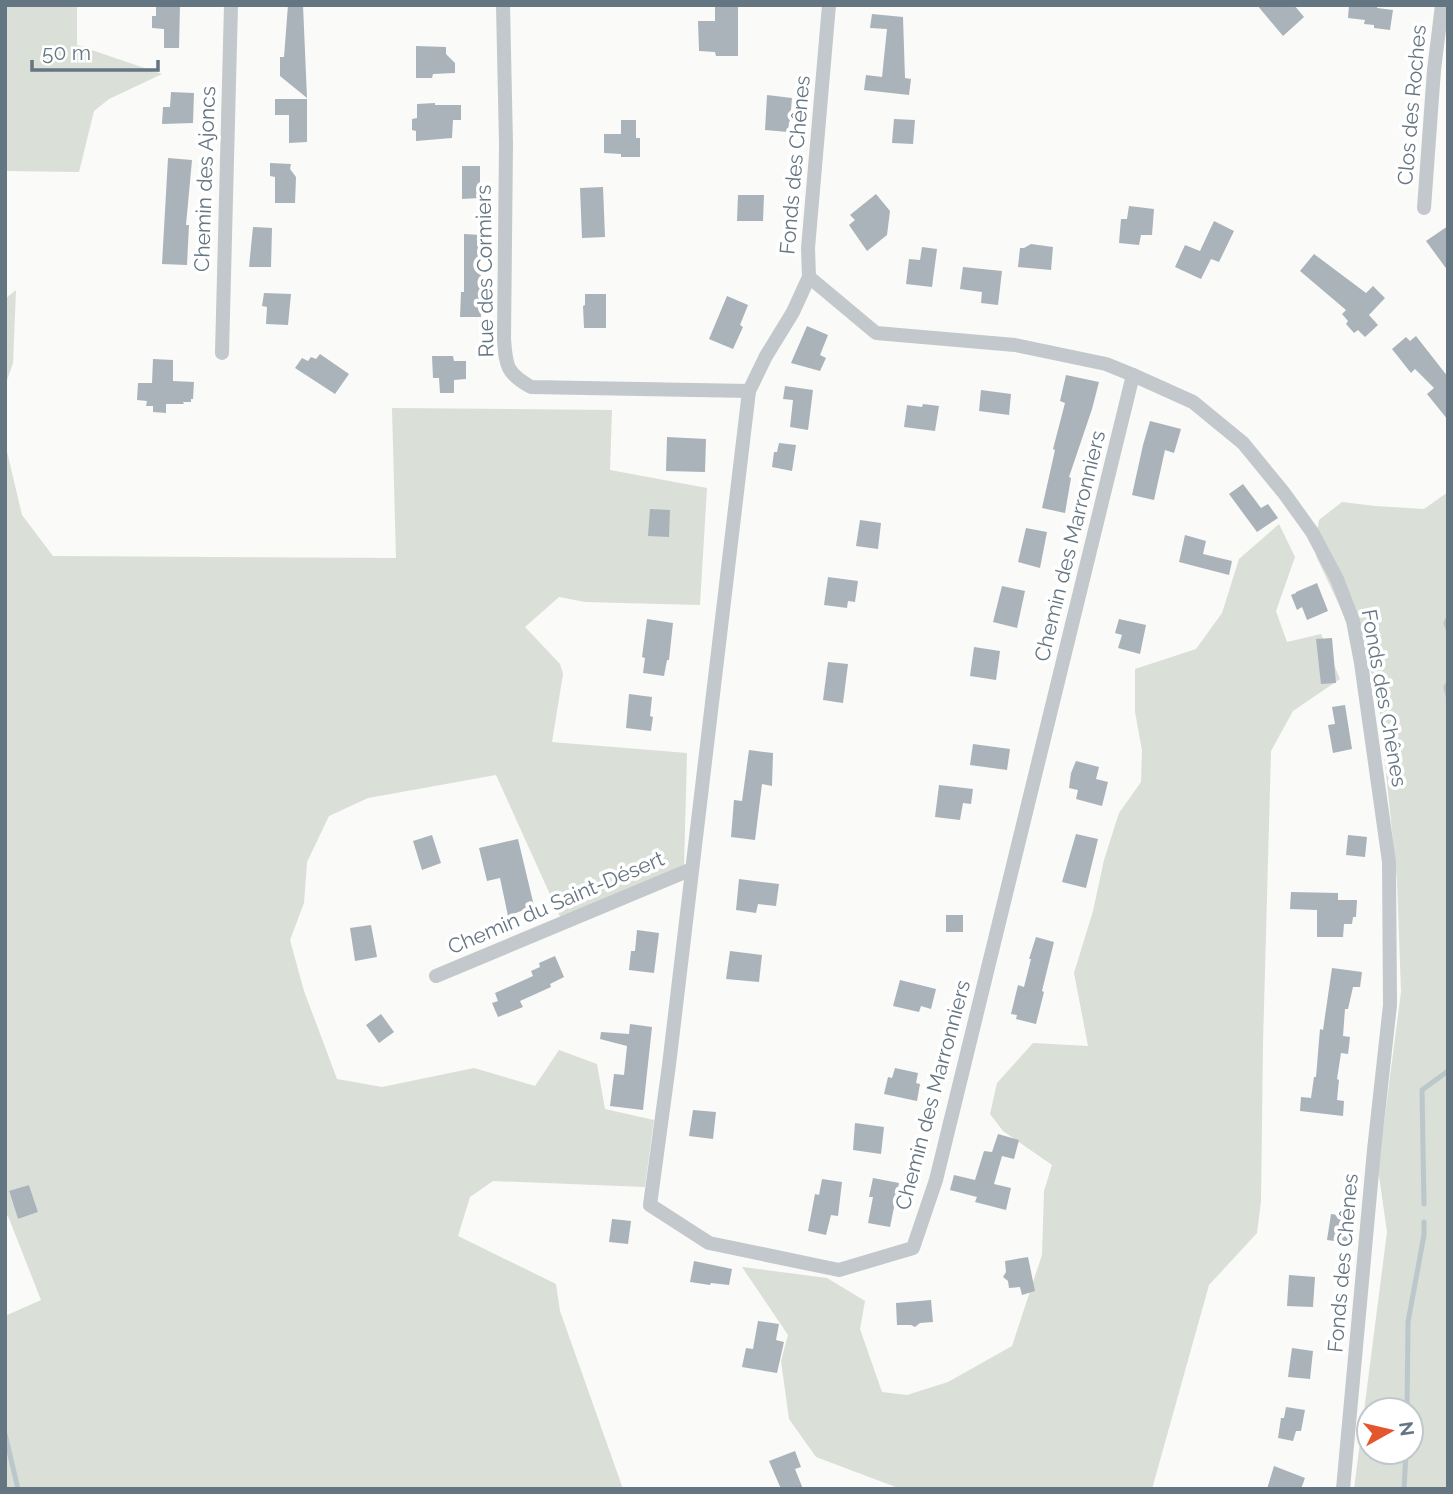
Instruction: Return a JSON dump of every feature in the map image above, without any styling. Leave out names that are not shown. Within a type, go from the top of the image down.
[{"type":"street","name":"Chemin des Ajoncs","points":[[222,353],[230,5]]},
{"type":"street","name":"Rue des Cormiers","points":[[503,5],[506,366],[518,380],[531,387],[749,391]]},
{"type":"street","name":"Fonds des Chênes","points":[[829,5],[808,248],[809,277],[876,333],[1014,345],[1106,364],[1193,402],[1244,443],[1284,493],[1312,532],[1337,579],[1353,621],[1389,862],[1390,1005],[1343,1489]]},
{"type":"street","name":"Clos des Roches","points":[[1424,208],[1434,70],[1442,5]]},
{"type":"street","points":[[749,391],[766,356],[793,312],[809,277]]},
{"type":"street","name":"Chemin des Marronniers","points":[[749,391],[650,1205],[709,1243],[839,1270],[913,1248],[936,1180],[1133,374]]},
{"type":"street","name":"Chemin du Saint-Désert","points":[[436,976],[692,869]]},
{"type":"shaded area","points":[[5,5],[77,5],[77,45],[162,74],[109,99],[94,111],[79,172],[5,171]]},
{"type":"shaded area","points":[[16,290],[13,363],[5,386],[5,299]]},
{"type":"shaded area","points":[[392,408],[612,410],[610,470],[707,488],[700,605],[585,602],[559,597],[525,627],[560,664],[563,674],[552,742],[687,753],[684,867],[562,921],[496,775],[368,798],[329,816],[307,862],[304,903],[290,940],[304,991],[337,1079],[382,1087],[474,1068],[535,1086],[559,1050],[597,1064],[605,1109],[654,1120],[645,1187],[493,1181],[470,1197],[458,1236],[556,1284],[560,1311],[623,1489],[5,1489],[5,1316],[41,1300],[8,1216],[5,1215],[5,443],[22,515],[53,556],[396,558]],"holes":[[[29,1185],[38,1212],[18,1219],[9,1192]]]},
{"type":"shaded area","points":[[1448,492],[1448,1489],[1354,1489],[1357,1466],[1425,1466],[1425,1396],[1366,1396],[1387,1232],[1378,1169],[1401,992],[1397,880],[1377,685],[1316,556],[1319,520],[1342,502],[1424,509]]},
{"type":"shaded area","points":[[1279,524],[1295,557],[1276,611],[1287,642],[1321,634],[1340,679],[1293,711],[1271,751],[1261,1201],[1257,1233],[1209,1285],[1152,1489],[901,1489],[816,1457],[789,1419],[781,1361],[788,1335],[742,1267],[827,1278],[865,1301],[860,1329],[882,1392],[907,1395],[948,1382],[1012,1346],[1042,1255],[1044,1191],[1052,1165],[1003,1131],[990,1114],[997,1083],[1033,1043],[1088,1046],[1074,973],[1119,813],[1141,782],[1142,750],[1135,712],[1135,669],[1196,649],[1222,613],[1239,559]]},
{"type":"building","points":[[156,5],[180,5],[179,48],[164,48],[164,29],[152,28]]},
{"type":"building","points":[[288,5],[303,5],[307,98],[280,76],[280,57],[284,57]]},
{"type":"building","points":[[715,5],[738,5],[738,56],[716,56],[715,52],[699,51],[698,21],[715,21]]},
{"type":"building","points":[[1257,5],[1294,5],[1304,17],[1283,36]]},
{"type":"building","points":[[1349,5],[1377,5],[1377,8],[1393,10],[1390,30],[1364,24],[1365,20],[1348,18]]},
{"type":"building","points":[[872,14],[903,17],[905,78],[911,79],[909,95],[864,90],[866,75],[882,77],[887,29],[870,28]]},
{"type":"building","points":[[416,46],[446,47],[446,54],[455,63],[455,73],[416,78]]},
{"type":"building","points":[[171,92],[194,93],[193,123],[162,124],[163,107],[170,107]]},
{"type":"building","points":[[767,95],[792,98],[788,132],[765,130]]},
{"type":"building","points":[[275,99],[307,99],[307,142],[289,143],[289,115],[275,115]]},
{"type":"building","points":[[417,104],[461,105],[461,120],[453,120],[452,138],[416,141],[412,119],[417,118]]},
{"type":"building","points":[[894,119],[915,120],[913,144],[892,143]]},
{"type":"building","points":[[621,120],[636,120],[640,157],[604,153],[604,134],[621,134]]},
{"type":"building","points":[[168,158],[192,160],[186,225],[189,225],[187,265],[162,264]]},
{"type":"building","points":[[270,163],[291,164],[290,169],[296,177],[295,203],[275,203],[275,177],[270,176]]},
{"type":"building","points":[[462,166],[480,166],[480,198],[462,199]]},
{"type":"building","points":[[603,187],[605,237],[582,238],[580,188]]},
{"type":"building","points":[[876,194],[890,211],[887,235],[867,251],[849,225],[855,220],[850,215]]},
{"type":"building","points":[[738,195],[764,195],[763,221],[737,221]]},
{"type":"building","points":[[1129,206],[1154,209],[1152,235],[1141,235],[1139,245],[1119,243],[1121,219],[1127,219]]},
{"type":"building","points":[[1214,221],[1234,231],[1219,262],[1211,259],[1201,279],[1175,267],[1185,245],[1200,251]]},
{"type":"building","points":[[1448,226],[1448,271],[1426,241]]},
{"type":"building","points":[[253,227],[272,228],[271,267],[249,267]]},
{"type":"building","points":[[464,234],[481,235],[481,317],[460,317],[461,292],[464,292]]},
{"type":"building","points":[[1031,244],[1053,247],[1051,270],[1018,267],[1020,248]]},
{"type":"building","points":[[922,247],[937,249],[932,287],[906,284],[909,259],[920,260]]},
{"type":"building","points":[[1314,254],[1366,293],[1373,286],[1385,298],[1369,315],[1378,325],[1365,337],[1358,330],[1354,333],[1346,324],[1348,321],[1342,314],[1346,310],[1300,271]]},
{"type":"building","points":[[963,267],[1002,271],[998,305],[981,303],[982,292],[960,289]]},
{"type":"building","points":[[264,293],[291,294],[288,325],[266,324],[267,307],[262,306]]},
{"type":"building","points":[[585,294],[606,294],[606,328],[584,328]]},
{"type":"building","points":[[727,296],[748,305],[740,325],[743,327],[733,349],[709,339]]},
{"type":"building","points":[[807,326],[828,335],[820,355],[826,358],[820,371],[791,363]]},
{"type":"building","points":[[1416,336],[1448,377],[1448,420],[1427,394],[1434,388],[1415,369],[1411,373],[1392,349],[1406,337],[1410,341]]},
{"type":"building","points":[[320,354],[349,374],[335,394],[295,368],[302,358],[308,361],[311,357],[316,359]]},
{"type":"building","points":[[432,356],[453,356],[454,361],[466,361],[466,379],[454,380],[454,393],[440,393],[439,378],[433,378]]},
{"type":"building","points":[[153,359],[173,360],[173,381],[194,382],[191,402],[166,404],[166,413],[153,412],[153,406],[146,406],[147,401],[137,400],[138,383],[152,383]]},
{"type":"building","points":[[1066,375],[1099,382],[1069,477],[1065,513],[1042,508],[1065,403],[1060,401]]},
{"type":"building","points":[[785,386],[813,390],[808,430],[790,427],[793,400],[783,399]]},
{"type":"building","points":[[981,390],[1011,394],[1009,415],[979,411]]},
{"type":"building","points":[[923,404],[939,406],[935,431],[904,427],[907,405],[922,407]]},
{"type":"building","points":[[1150,421],[1181,429],[1174,453],[1165,450],[1154,500],[1132,495]]},
{"type":"building","points":[[667,437],[706,439],[705,472],[666,471]]},
{"type":"building","points":[[779,443],[796,445],[792,471],[772,467],[774,452],[777,452]]},
{"type":"building","points":[[1243,484],[1261,508],[1268,504],[1278,518],[1257,532],[1229,494]]},
{"type":"building","points":[[650,509],[670,510],[669,537],[648,536]]},
{"type":"building","points":[[860,520],[881,523],[878,549],[856,546]]},
{"type":"building","points":[[1026,528],[1047,532],[1040,568],[1018,562]]},
{"type":"building","points":[[1185,535],[1206,541],[1203,554],[1232,561],[1229,575],[1179,562]]},
{"type":"building","points":[[828,577],[858,581],[855,602],[848,601],[847,608],[824,605]]},
{"type":"building","points":[[1317,583],[1328,611],[1307,620],[1302,607],[1297,610],[1291,595]]},
{"type":"building","points":[[1002,586],[1025,591],[1017,628],[993,622]]},
{"type":"building","points":[[647,619],[673,623],[669,660],[664,676],[643,673],[645,658],[642,657]]},
{"type":"building","points":[[1119,619],[1146,625],[1140,654],[1118,648],[1122,635],[1115,633]]},
{"type":"building","points":[[1332,638],[1336,683],[1321,684],[1316,639]]},
{"type":"building","points":[[974,647],[1000,651],[996,680],[970,676]]},
{"type":"building","points":[[828,662],[848,664],[843,703],[823,700]]},
{"type":"building","points":[[629,694],[652,697],[651,731],[626,728]]},
{"type":"building","points":[[1345,705],[1352,749],[1333,753],[1328,725],[1335,724],[1332,707]]},
{"type":"building","points":[[973,744],[1010,749],[1007,770],[970,765]]},
{"type":"building","points":[[749,750],[773,753],[772,786],[762,784],[755,840],[731,837],[734,800],[742,801]]},
{"type":"building","points":[[1076,761],[1099,767],[1096,779],[1108,782],[1102,806],[1076,799],[1078,790],[1069,788]]},
{"type":"building","points":[[939,785],[973,789],[971,804],[963,803],[960,820],[935,817]]},
{"type":"building","points":[[1076,834],[1098,839],[1086,888],[1062,882]]},
{"type":"building","points":[[432,835],[441,863],[422,870],[413,841]]},
{"type":"building","points":[[1348,835],[1367,837],[1365,857],[1346,855]]},
{"type":"building","points":[[518,839],[534,906],[508,916],[500,878],[487,881],[479,848]]},
{"type":"building","points":[[739,879],[779,884],[776,906],[758,904],[756,913],[736,910]]},
{"type":"building","points":[[1291,892],[1338,893],[1338,900],[1357,900],[1356,917],[1353,917],[1352,924],[1344,924],[1343,937],[1317,937],[1317,910],[1290,909]]},
{"type":"building","points":[[946,915],[963,915],[963,932],[946,932]]},
{"type":"building","points":[[371,925],[377,957],[355,961],[350,928]]},
{"type":"building","points":[[637,930],[659,933],[654,973],[629,970],[631,951],[635,951]]},
{"type":"building","points":[[1036,937],[1054,942],[1036,1024],[1016,1019],[1017,1015],[1011,1014],[1018,985],[1024,987]]},
{"type":"building","points":[[730,951],[762,955],[759,982],[726,979]]},
{"type":"building","points":[[555,956],[564,977],[550,984],[551,987],[520,1001],[523,1007],[498,1017],[492,1003],[498,1001],[495,993],[533,976],[531,971],[540,967],[539,963]]},
{"type":"building","points":[[1332,968],[1362,972],[1360,987],[1353,987],[1348,1009],[1345,1009],[1343,1036],[1350,1037],[1348,1054],[1341,1053],[1337,1079],[1337,1100],[1344,1101],[1343,1116],[1300,1111],[1301,1097],[1311,1098],[1316,1077],[1320,1029],[1323,1030]]},
{"type":"building","points":[[900,980],[936,989],[931,1009],[921,1006],[919,1012],[893,1006]]},
{"type":"building","points":[[381,1014],[394,1032],[379,1043],[366,1025]]},
{"type":"building","points":[[630,1024],[652,1027],[643,1110],[610,1106],[614,1074],[624,1075],[627,1046],[600,1039],[601,1032],[629,1034]]},
{"type":"building","points":[[895,1068],[918,1073],[916,1083],[920,1084],[917,1101],[884,1094],[888,1077],[892,1078]]},
{"type":"building","points":[[693,1110],[716,1112],[713,1139],[689,1136]]},
{"type":"building","points":[[855,1123],[884,1127],[881,1154],[853,1150]]},
{"type":"building","points":[[998,1134],[1019,1140],[1014,1159],[1002,1156],[994,1184],[1011,1188],[1006,1210],[975,1202],[977,1197],[950,1190],[954,1175],[975,1180],[984,1151],[992,1152]]},
{"type":"building","points":[[873,1178],[899,1183],[890,1227],[868,1223]]},
{"type":"building","points":[[822,1179],[842,1182],[838,1216],[831,1215],[826,1235],[808,1231],[815,1194],[819,1195]]},
{"type":"building","points":[[29,1185],[38,1212],[18,1219],[9,1191]]},
{"type":"building","points":[[1331,1214],[1353,1217],[1349,1243],[1327,1240]]},
{"type":"building","points":[[612,1219],[631,1221],[628,1244],[609,1242]]},
{"type":"building","points":[[1028,1257],[1035,1291],[1022,1295],[1020,1287],[1009,1288],[1008,1281],[1003,1277],[1006,1272],[1005,1261]]},
{"type":"building","points":[[694,1261],[732,1269],[729,1285],[690,1282]]},
{"type":"building","points":[[1289,1275],[1315,1277],[1313,1307],[1287,1306]]},
{"type":"building","points":[[931,1300],[933,1322],[920,1323],[915,1327],[897,1325],[896,1303]]},
{"type":"building","points":[[758,1321],[779,1324],[776,1340],[784,1342],[777,1373],[742,1367],[746,1348],[753,1349]]},
{"type":"building","points":[[1292,1348],[1313,1351],[1310,1379],[1288,1377]]},
{"type":"building","points":[[1286,1407],[1305,1410],[1301,1431],[1296,1431],[1293,1441],[1278,1438]]},
{"type":"building","points":[[795,1451],[801,1467],[795,1469],[803,1489],[781,1489],[769,1461]]},
{"type":"building","points":[[1274,1466],[1305,1478],[1301,1489],[1267,1489]]},
{"type":"waterway","points":[[1448,619],[1448,629]]},
{"type":"waterway","points":[[1448,684],[1448,696]]},
{"type":"waterway","points":[[1424,1204],[1422,1090],[1448,1071]]},
{"type":"waterway","points":[[1407,1396],[1408,1322],[1424,1222]]},
{"type":"waterway","points":[[5,1434],[18,1489]]},
{"type":"waterway","points":[[1404,1489],[1405,1466]]}]
